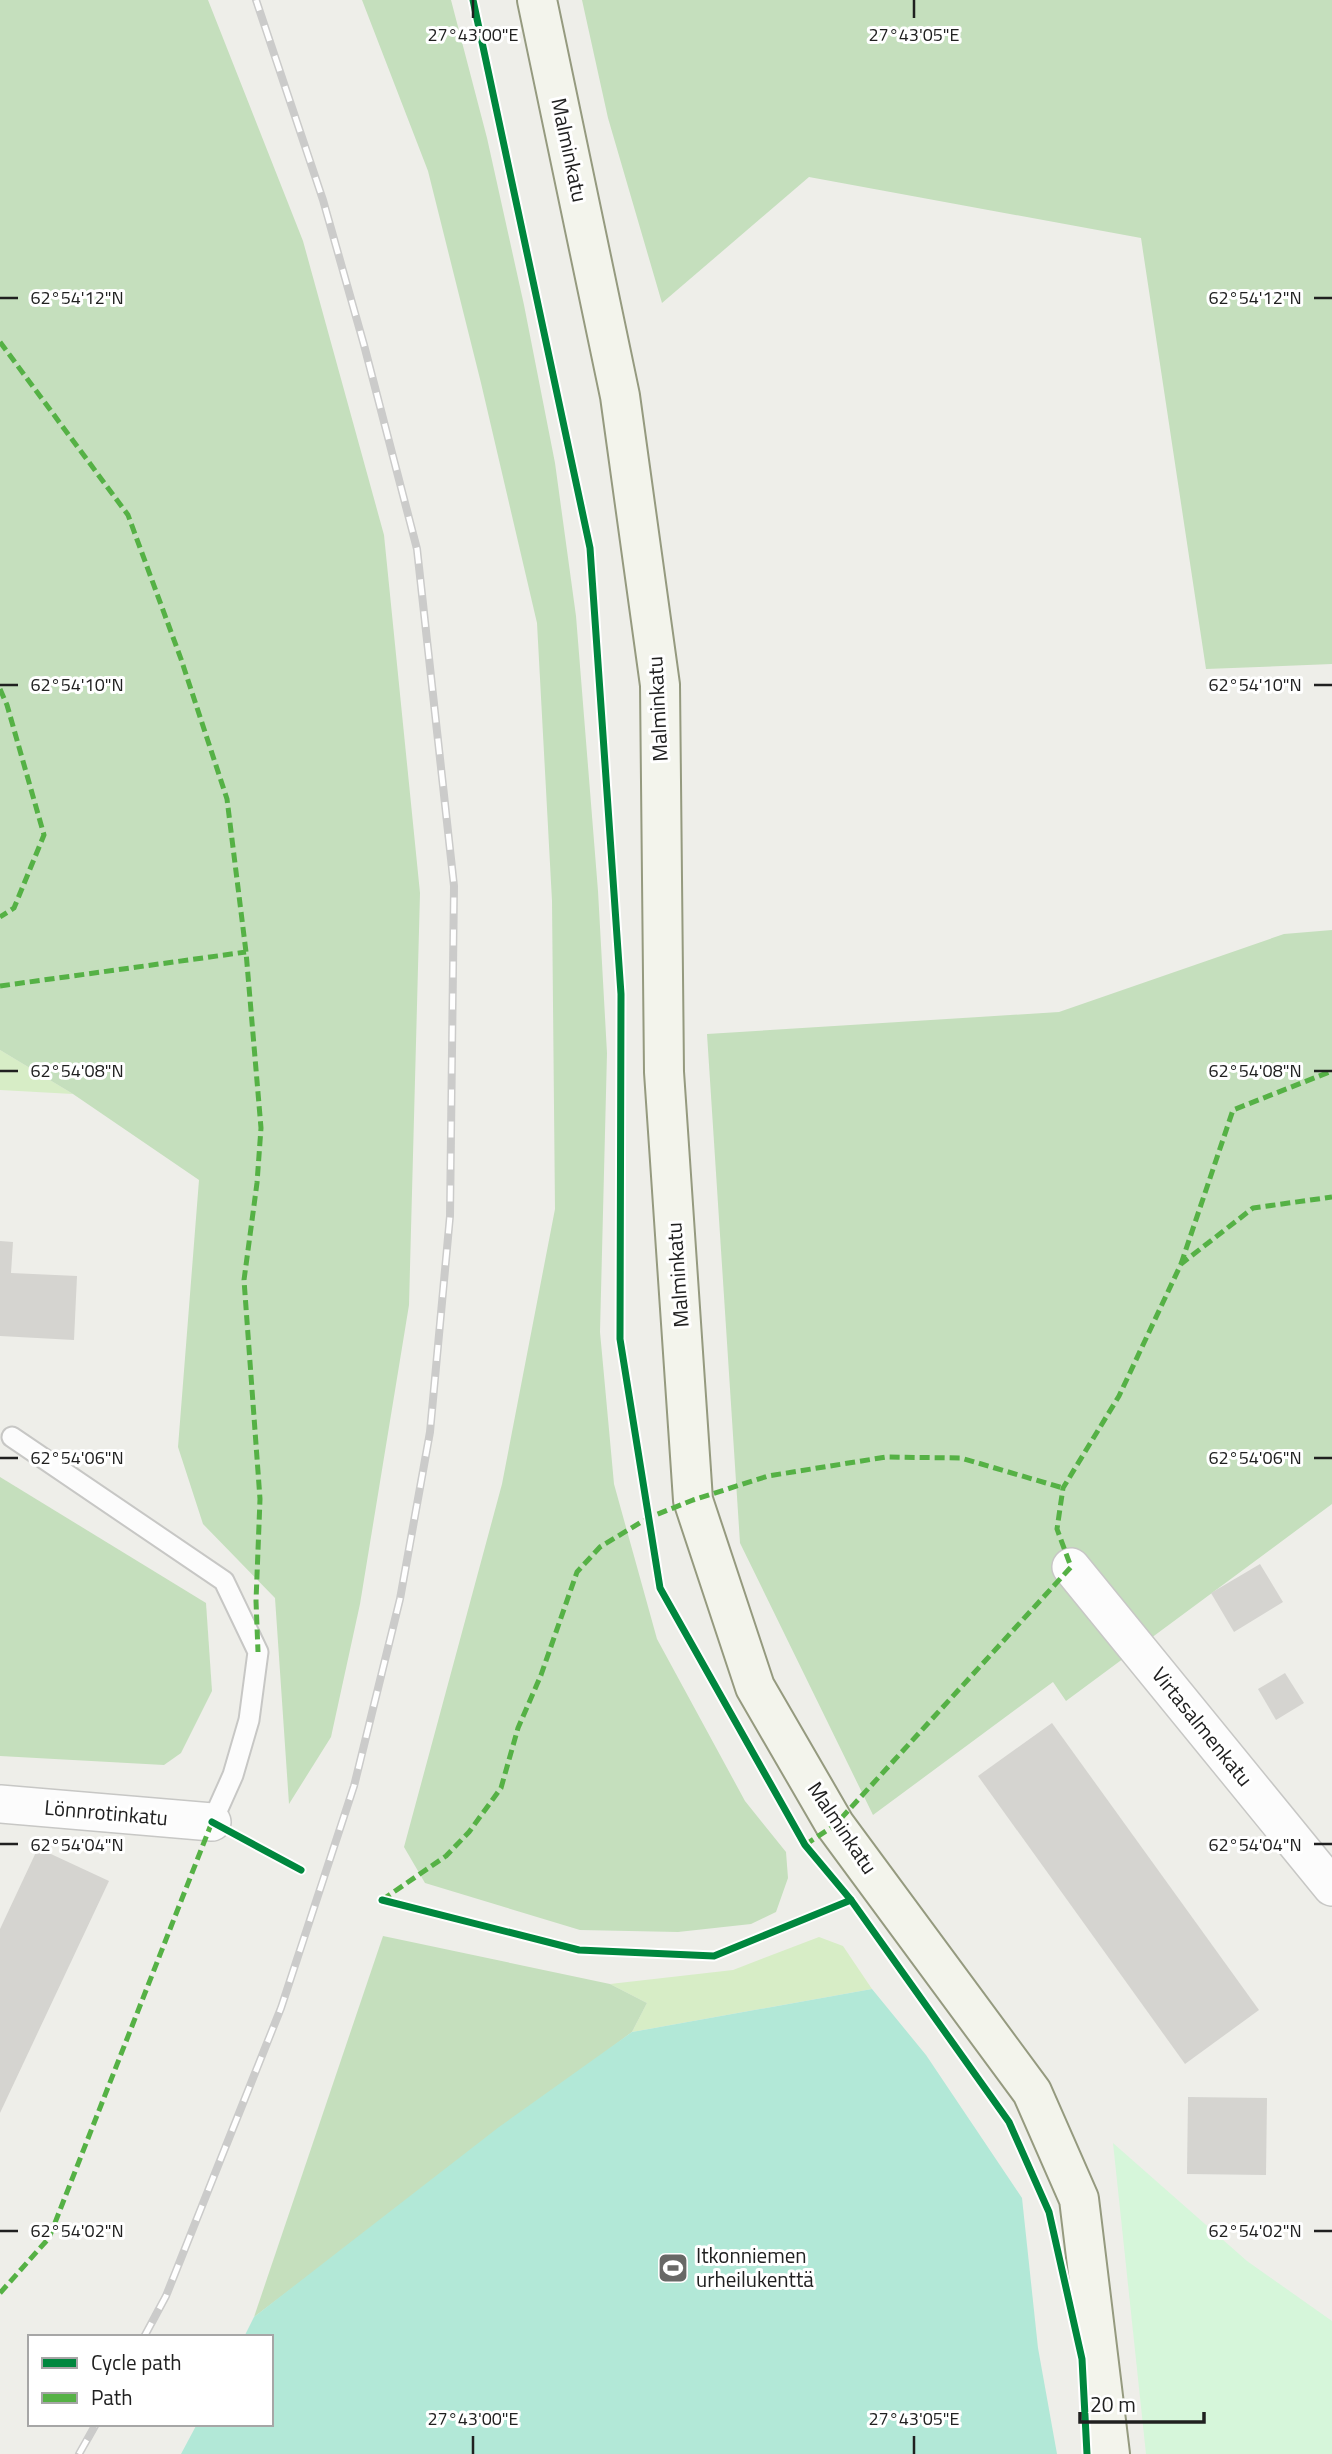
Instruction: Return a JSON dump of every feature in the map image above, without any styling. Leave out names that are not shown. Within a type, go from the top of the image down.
[{"type":"street","name":"Malminkatu","points":[[537,0],[621,397],[660,685],[664,1072],[693,1500],[755,1687],[835,1825],[1032,2092],[1079,2199],[1110,2454]]},
{"type":"street","name":"Virtasalmenkatu","points":[[1071,1567],[1332,1887]]},
{"type":"street","name":"Lönnrotinkatu","points":[[0,1804],[212,1822]]},
{"type":"lane","points":[[12,1437],[224,1581],[258,1652],[249,1720],[233,1775],[212,1822]]},
{"type":"green space","points":[[0,0],[208,0],[303,241],[384,535],[420,893],[409,1305],[360,1604],[331,1737],[289,1804],[275,1598],[203,1524],[178,1447],[199,1180],[73,1094],[0,1050]]},
{"type":"green space","points":[[362,0],[451,0],[487,138],[524,305],[555,463],[576,616],[598,891],[607,1053],[600,1332],[614,1484],[657,1639],[745,1801],[786,1852],[788,1878],[776,1912],[751,1924],[678,1932],[580,1930],[425,1883],[404,1847],[502,1484],[555,1209],[552,901],[537,623],[428,171]]},
{"type":"green space","points":[[582,0],[1332,0],[1332,664],[1206,669],[1141,238],[809,177],[662,303],[608,118]]},
{"type":"green space","points":[[1332,930],[1332,1504],[1066,1701],[1053,1682],[873,1815],[740,1543],[707,1034],[1059,1012],[1284,934]]},
{"type":"green space","points":[[0,1050],[73,1094],[0,1090]]},
{"type":"green space","points":[[0,1477],[206,1603],[212,1691],[181,1753],[164,1765],[0,1756]]},
{"type":"green space","points":[[383,1936],[610,1984],[647,2003],[632,2032],[254,2317]]},
{"type":"green space","points":[[819,1937],[843,1946],[872,1989],[632,2032],[647,2003],[610,1984],[733,1970]]},
{"type":"green space","name":"Itkonniemen urheilukenttä","points":[[872,1989],[926,2055],[1022,2198],[1038,2348],[1057,2454],[181,2454],[196,2426],[273,2426],[273,2335],[245,2335],[254,2317],[499,2127],[632,2032]]},
{"type":"green space","points":[[1113,2143],[1247,2261],[1332,2321],[1332,2454],[1146,2454]]},
{"type":"building","points":[[0,1241],[13,1242],[11,1273],[77,1276],[74,1340],[0,1336]]},
{"type":"building","points":[[1260,1564],[1283,1602],[1234,1632],[1211,1593]]},
{"type":"building","points":[[1285,1673],[1304,1703],[1276,1720],[1258,1689]]},
{"type":"building","points":[[1052,1723],[1259,2010],[1185,2064],[978,1776]]},
{"type":"building","points":[[38,1848],[109,1881],[0,2113],[0,1929]]},
{"type":"building","points":[[1188,2097],[1267,2098],[1266,2175],[1187,2174]]},
{"type":"railway","points":[[145,2335],[166,2296],[281,2008],[354,1786],[400,1599],[430,1432],[450,1216],[454,886],[417,549],[323,200],[256,0]]},
{"type":"railway","points":[[79,2454],[95,2426]]},
{"type":"marked path","points":[[0,342],[128,515],[181,659],[227,799],[246,952],[261,1128],[257,1183],[244,1280],[260,1499],[256,1601],[258,1652]]},
{"type":"marked path","points":[[0,689],[44,835],[14,908],[0,917]]},
{"type":"marked path","points":[[0,986],[246,952]]},
{"type":"marked path","points":[[1181,1264],[1233,1110],[1332,1071]]},
{"type":"marked path","points":[[805,1845],[835,1825],[1071,1567],[1057,1529],[1063,1488],[1119,1396],[1181,1264],[1253,1208],[1332,1197]]},
{"type":"marked path","points":[[382,1900],[446,1856],[469,1832],[501,1788],[518,1728],[541,1675],[577,1572],[600,1547],[648,1518],[693,1500],[768,1476],[886,1457],[961,1458],[1063,1488]]},
{"type":"marked path","points":[[0,2293],[49,2238],[212,1822]]},
{"type":"cycle path","points":[[473,0],[590,548],[621,994],[620,1339],[660,1588],[805,1845],[851,1900],[1009,2122],[1049,2212],[1082,2359],[1087,2454]]},
{"type":"cycle path","points":[[212,1822],[301,1870]]},
{"type":"cycle path","points":[[382,1900],[579,1950],[714,1956],[851,1900]]},
{"type":"place","name":"Itkonniemen urheilukenttä","points":[[673,2268]]}]
